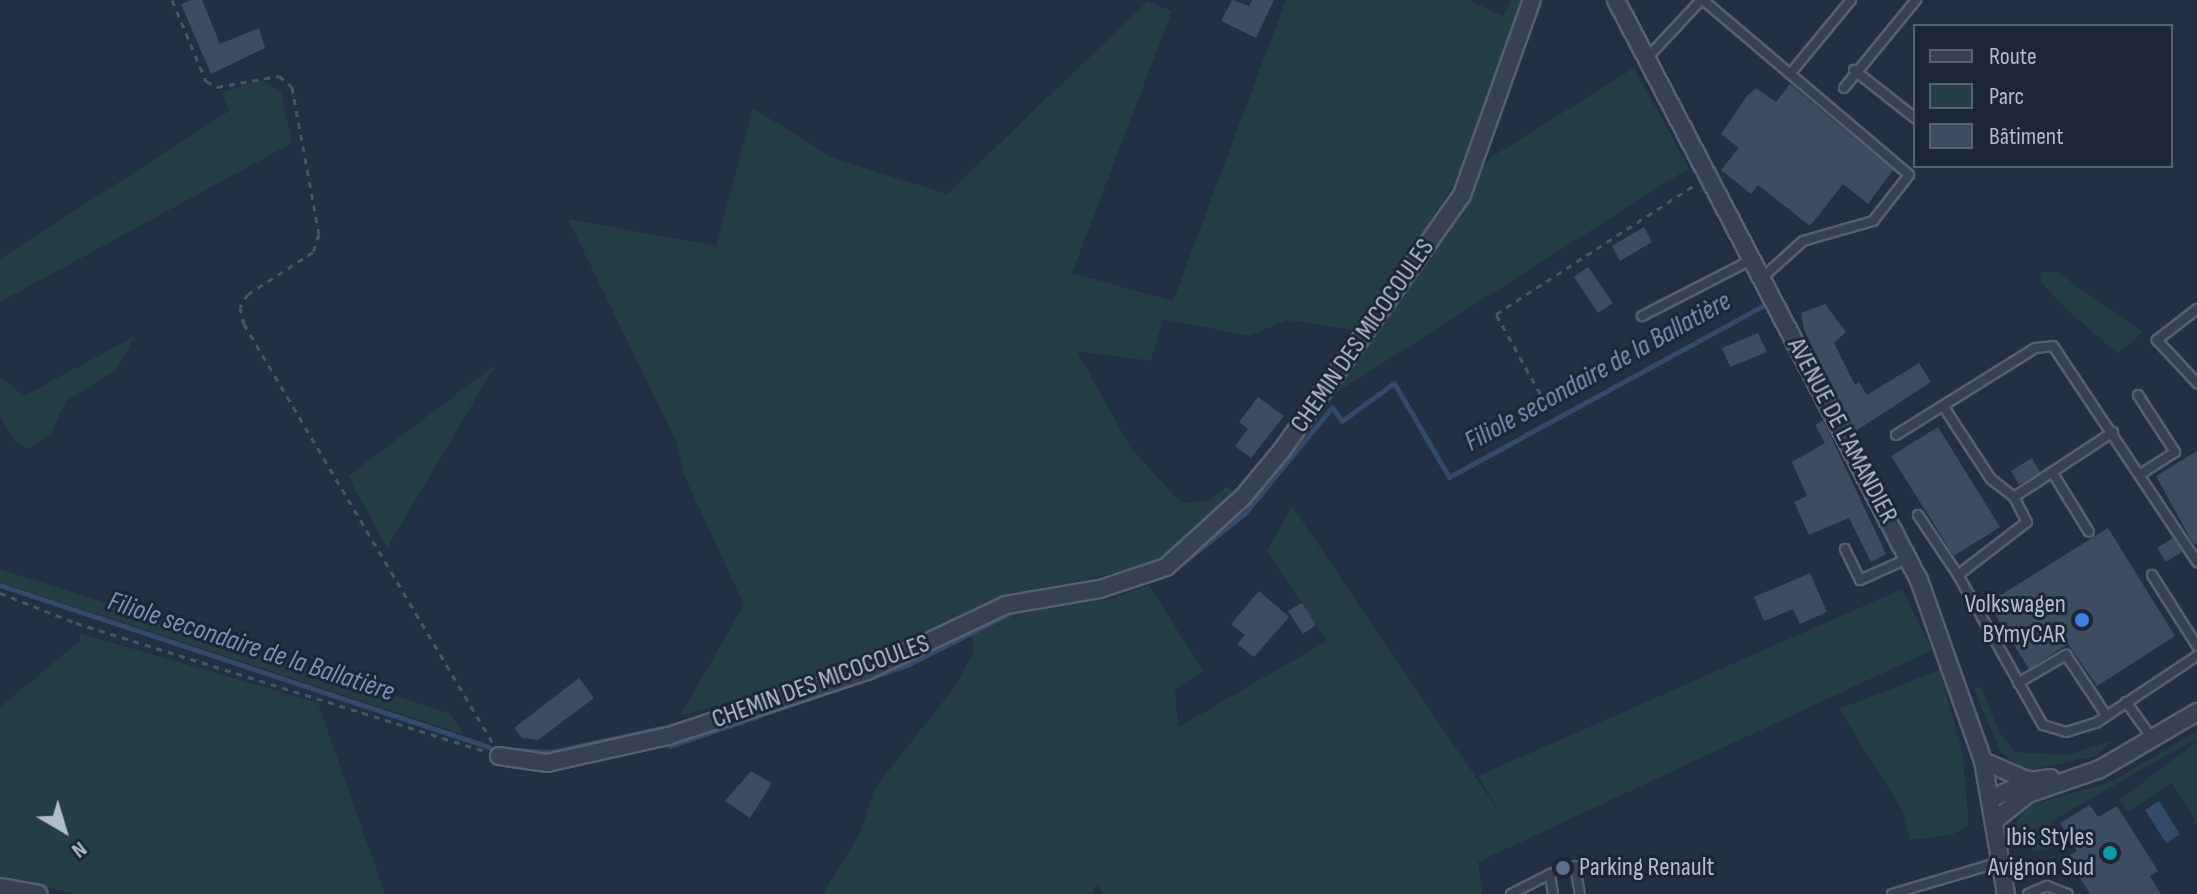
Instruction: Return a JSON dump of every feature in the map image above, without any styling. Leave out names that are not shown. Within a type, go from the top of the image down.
[{"type":"street","name":"CHEMIN DES MICOCOULES","points":[[499,756],[547,763],[668,736],[867,671],[1006,605],[1100,589],[1166,567],[1243,497],[1282,450],[1462,195],[1497,113],[1532,0]]},
{"type":"street","name":"AVENUE DE L'AMANDIER","points":[[1616,0],[1908,558],[1955,673],[1983,761],[1993,798],[2004,891]]},
{"type":"street","points":[[1994,821],[2028,794],[2081,774],[2153,739],[2197,712]]},
{"type":"street","points":[[1983,761],[2029,781]]},
{"type":"street","points":[[1993,798],[2029,781],[2081,774]]},
{"type":"street","points":[[0,887],[38,894]]},
{"type":"lane","points":[[1646,59],[1702,0],[1909,175],[1873,221],[1803,241],[1760,279]]},
{"type":"lane","points":[[1790,74],[1851,0]]},
{"type":"lane","points":[[1844,88],[1854,70],[1916,0]]},
{"type":"lane","points":[[1854,70],[1913,116]]},
{"type":"lane","points":[[1642,316],[1751,260]]},
{"type":"lane","points":[[2197,309],[2157,340],[2197,383]]},
{"type":"lane","points":[[1896,435],[2035,348],[2053,346],[2197,562]]},
{"type":"lane","points":[[2138,395],[2175,452],[2141,474]]},
{"type":"lane","points":[[1943,406],[1991,479],[2014,497],[2027,522],[1958,575]]},
{"type":"lane","points":[[2014,497],[2113,432]]},
{"type":"lane","points":[[2052,472],[2089,532]]},
{"type":"lane","points":[[1918,515],[1958,575],[2043,725],[2066,732],[2106,715],[2197,656]]},
{"type":"lane","points":[[1845,549],[1860,580],[1908,558]]},
{"type":"lane","points":[[2152,575],[2197,646]]},
{"type":"lane","points":[[2018,683],[2066,655],[2106,715]]},
{"type":"lane","points":[[2126,702],[2153,739]]},
{"type":"lane","points":[[1892,894],[2000,862]]},
{"type":"lane","points":[[1511,894],[1550,874],[1575,866],[1580,894]]},
{"type":"lane","points":[[1550,874],[1553,894]]},
{"type":"lane","points":[[2028,894],[2047,886],[2068,894]]},
{"type":"path","points":[[172,0],[206,81],[217,87],[279,76],[292,87],[319,234],[313,252],[248,294],[240,307],[244,324],[499,756]]},
{"type":"path","points":[[1546,404],[1496,314],[1710,176]]},
{"type":"path","points":[[0,593],[76,623],[499,756]]},
{"type":"green space","points":[[1286,0],[1468,0],[1503,16],[1511,0],[1527,0],[1477,149],[1359,331],[1287,320],[1249,336],[1163,319],[1151,361],[1077,351],[1130,447],[1181,503],[1207,501],[1228,486],[1237,497],[1154,563],[1002,600],[896,655],[680,716],[744,605],[684,475],[676,441],[568,219],[716,246],[753,108],[833,158],[947,194],[1148,1],[1172,11],[1072,273],[1173,301]]},
{"type":"green space","points":[[1634,68],[1689,168],[1328,398],[1490,158]]},
{"type":"green space","points":[[261,80],[281,91],[292,143],[0,302],[0,259],[229,111],[222,93]]},
{"type":"green space","points":[[2041,272],[2057,272],[2143,332],[2118,354],[2064,307],[2040,281]]},
{"type":"green space","points":[[135,336],[116,370],[66,401],[51,433],[29,449],[15,442],[0,416],[0,376],[24,396]]},
{"type":"green space","points":[[496,364],[387,548],[348,476]]},
{"type":"green space","points":[[1292,506],[1504,819],[1478,776],[1902,589],[1932,650],[1478,862],[1482,894],[1103,894],[1097,885],[1092,894],[823,894],[861,831],[875,788],[956,685],[973,653],[972,629],[1033,607],[1109,599],[1149,585],[1203,671],[1175,689],[1178,727],[1327,641],[1267,551]]},
{"type":"green space","points":[[0,569],[449,713],[465,735],[0,582]]},
{"type":"green space","points":[[79,633],[318,703],[385,894],[76,894],[0,876],[0,707],[80,641]]},
{"type":"green space","points":[[1940,670],[1963,756],[1969,825],[1951,835],[1910,840],[1903,811],[1839,709]]},
{"type":"green space","points":[[1981,686],[1999,732],[2015,752],[2068,755],[2113,740],[2096,756],[2027,771],[2001,753],[1974,689]]},
{"type":"green space","points":[[2197,731],[2197,738],[2057,818],[2044,832],[2052,847],[2033,852],[2029,842],[2015,837],[2013,826],[2029,805],[2111,782]]},
{"type":"green space","points":[[2197,742],[2197,822],[2172,783],[2128,812],[2119,800]]},
{"type":"water","points":[[2159,801],[2180,834],[2166,843],[2145,810]]},
{"type":"building","points":[[202,0],[220,44],[259,28],[265,48],[211,74],[181,4]]},
{"type":"building","points":[[1232,0],[1249,6],[1252,0],[1274,0],[1256,38],[1221,21]]},
{"type":"building","points":[[1790,84],[1893,170],[1868,204],[1843,184],[1810,226],[1758,185],[1751,194],[1721,170],[1739,148],[1721,134],[1747,96],[1756,88],[1776,102]]},
{"type":"building","points":[[1644,227],[1652,242],[1620,261],[1612,246]]},
{"type":"building","points":[[1588,267],[1613,303],[1598,313],[1574,277]]},
{"type":"building","points":[[1825,304],[1846,332],[1834,343],[1855,385],[1859,382],[1867,395],[1919,363],[1931,382],[1854,432],[1804,330],[1801,313]]},
{"type":"building","points":[[1758,333],[1767,352],[1730,367],[1722,348]]},
{"type":"building","points":[[1258,397],[1284,416],[1251,458],[1235,446],[1248,429],[1239,422]]},
{"type":"building","points":[[1823,420],[1886,554],[1871,562],[1849,518],[1809,535],[1794,502],[1807,496],[1792,462],[1825,443],[1815,425]]},
{"type":"building","points":[[1938,427],[2000,527],[1954,556],[1891,456]]},
{"type":"building","points":[[2197,451],[2197,543],[2194,545],[2156,476]]},
{"type":"building","points":[[2032,458],[2040,472],[2019,485],[2011,471]]},
{"type":"building","name":"Volkswagen BYmyCAR","points":[[2108,528],[2175,636],[2097,686],[2068,644],[2029,669],[1988,603]]},
{"type":"building","points":[[2173,538],[2182,552],[2166,562],[2157,548]]},
{"type":"building","points":[[1810,573],[1827,612],[1800,624],[1793,609],[1764,621],[1754,597]]},
{"type":"building","points":[[1259,591],[1289,617],[1254,657],[1237,644],[1245,635],[1231,624]]},
{"type":"building","points":[[1302,603],[1316,625],[1303,634],[1288,611]]},
{"type":"building","points":[[579,678],[594,698],[538,740],[522,738],[514,728]]},
{"type":"building","points":[[751,771],[772,783],[750,818],[725,801]]},
{"type":"building","name":"Ibis Styles Avignon Sud","points":[[2090,805],[2098,817],[2117,806],[2158,871],[2150,876],[2161,894],[2090,894],[2067,857],[2077,851],[2060,823]]},
{"type":"waterway","name":"Filiole secondaire de la Ballatière","points":[[1171,572],[1245,513],[1332,407],[1342,421],[1394,383],[1449,477],[1764,305]]},
{"type":"waterway","name":"Filiole secondaire de la Ballatière","points":[[1111,593],[1162,576]]},
{"type":"waterway","name":"Filiole secondaire de la Ballatière","points":[[0,585],[489,747]]},
{"type":"waterway","name":"Filiole secondaire de la Ballatière","points":[[670,746],[907,665],[1014,611]]},
{"type":"waterway","name":"Filiole secondaire de la Ballatière","points":[[515,750],[551,752],[661,728]]},
{"type":"place","name":"Volkswagen BYmyCAR","points":[[2082,620]]},
{"type":"place","name":"Ibis Styles Avignon Sud","points":[[2110,853]]},
{"type":"place","name":"Parking Renault","points":[[1563,868]]}]
